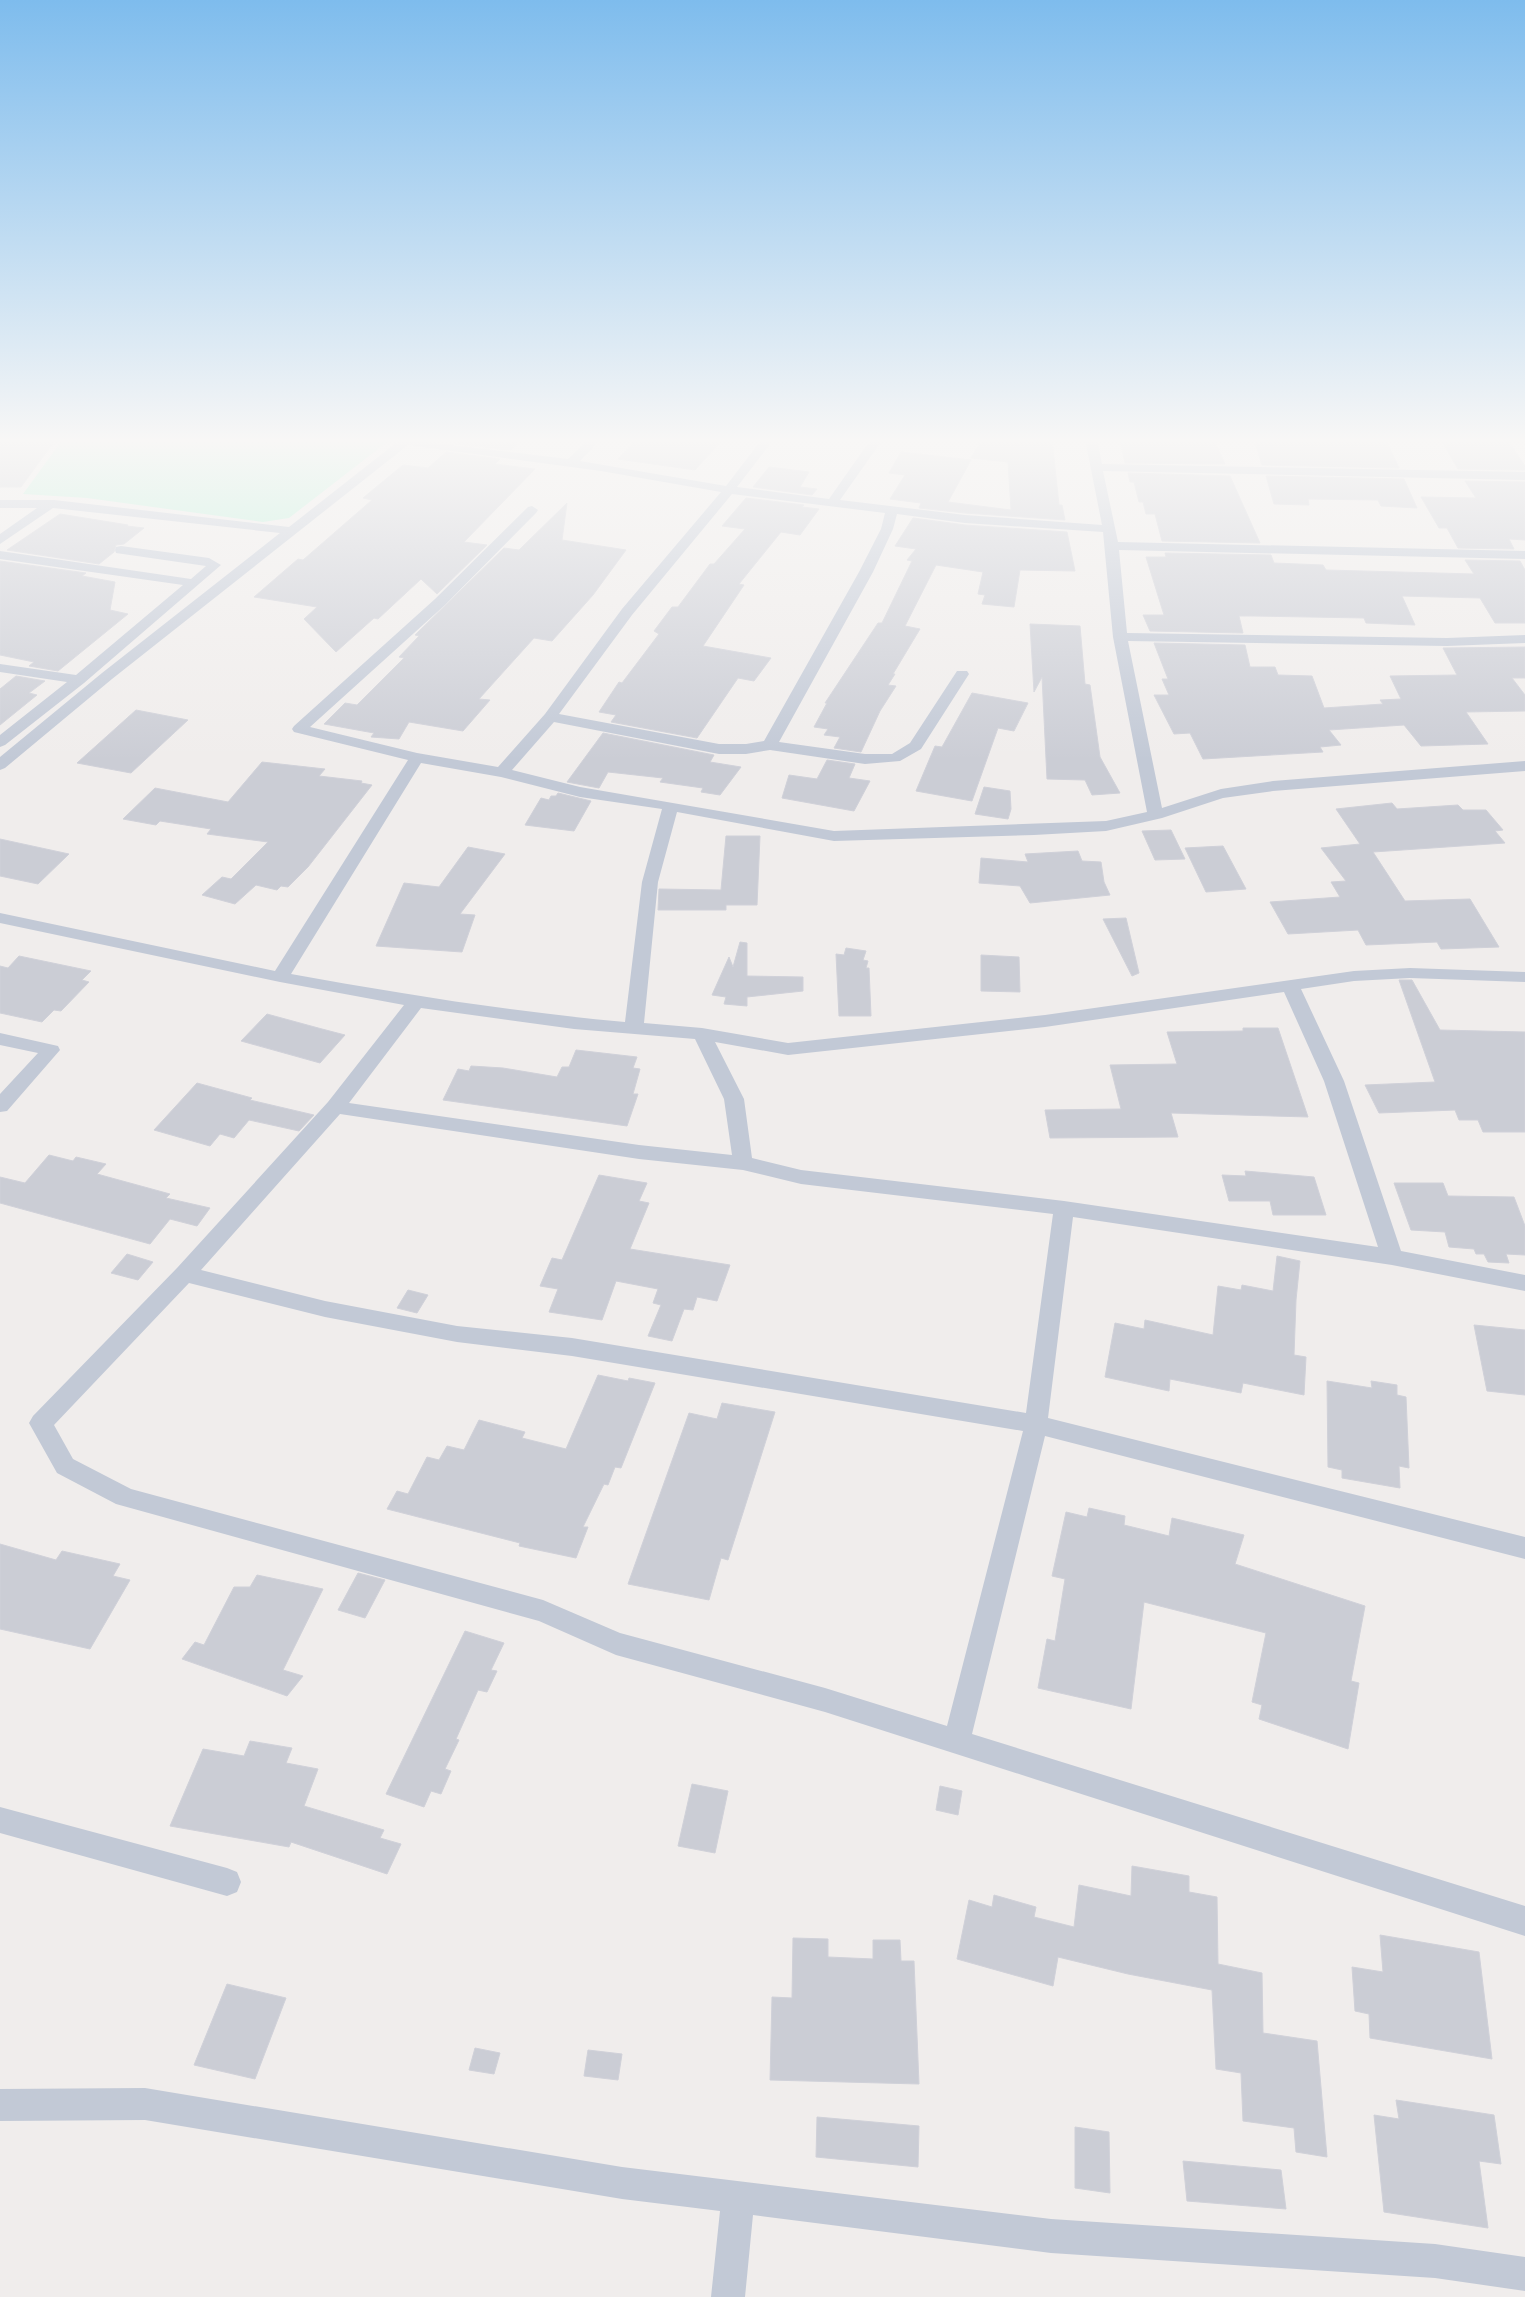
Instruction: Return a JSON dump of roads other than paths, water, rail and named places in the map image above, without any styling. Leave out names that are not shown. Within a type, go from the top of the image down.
[{"type":"street","points":[[0,765],[107,676],[274,546]]},
{"type":"street","points":[[496,546],[440,602],[300,729],[418,758],[502,772],[580,792],[671,806],[834,836],[1097,826],[1156,815],[1221,794],[1273,786],[1525,766]]},
{"type":"street","points":[[502,772],[550,717],[627,612],[683,546]]},
{"type":"street","points":[[770,745],[879,546]]},
{"type":"street","points":[[1112,546],[1120,637],[1156,815]]},
{"type":"street","points":[[1121,546],[1525,555]]},
{"type":"street","points":[[0,742],[79,680],[215,565],[213,563],[121,550]]},
{"type":"street","points":[[0,555],[194,583]]},
{"type":"street","points":[[1120,637],[1447,642],[1525,639]]},
{"type":"street","points":[[0,668],[79,680]]},
{"type":"street","points":[[550,717],[719,749],[746,749],[770,745],[865,759],[895,758],[916,746],[962,674]]},
{"type":"street","points":[[280,976],[418,758]]},
{"type":"street","points":[[634,1028],[650,882],[671,806]]},
{"type":"street","points":[[0,918],[416,1002],[574,1023],[702,1034],[788,1048],[1045,1021],[1354,976],[1410,973],[1525,977]]},
{"type":"street","points":[[1289,984],[1334,1081],[1362,1161],[1392,1257]]},
{"type":"street","points":[[416,1002],[335,1107],[186,1274],[41,1423],[66,1466],[125,1497],[543,1612],[616,1643],[825,1700],[1525,1922]]},
{"type":"street","points":[[702,1034],[734,1099],[744,1163]]},
{"type":"street","points":[[0,1040],[51,1050],[0,1106]]},
{"type":"street","points":[[335,1107],[639,1152],[744,1163],[801,1177],[1064,1208],[1392,1257],[1525,1283]]},
{"type":"street","points":[[957,1741],[1036,1424],[1064,1208]]},
{"type":"street","points":[[186,1274],[325,1309],[457,1334],[572,1347],[1036,1424],[1525,1548]]},
{"type":"street","points":[[0,1820],[227,1882]]},
{"type":"street","points":[[0,2105],[145,2104],[622,2183],[738,2198],[1051,2236],[1436,2261],[1525,2274]]},
{"type":"street","points":[[728,2297],[738,2198]]}]
